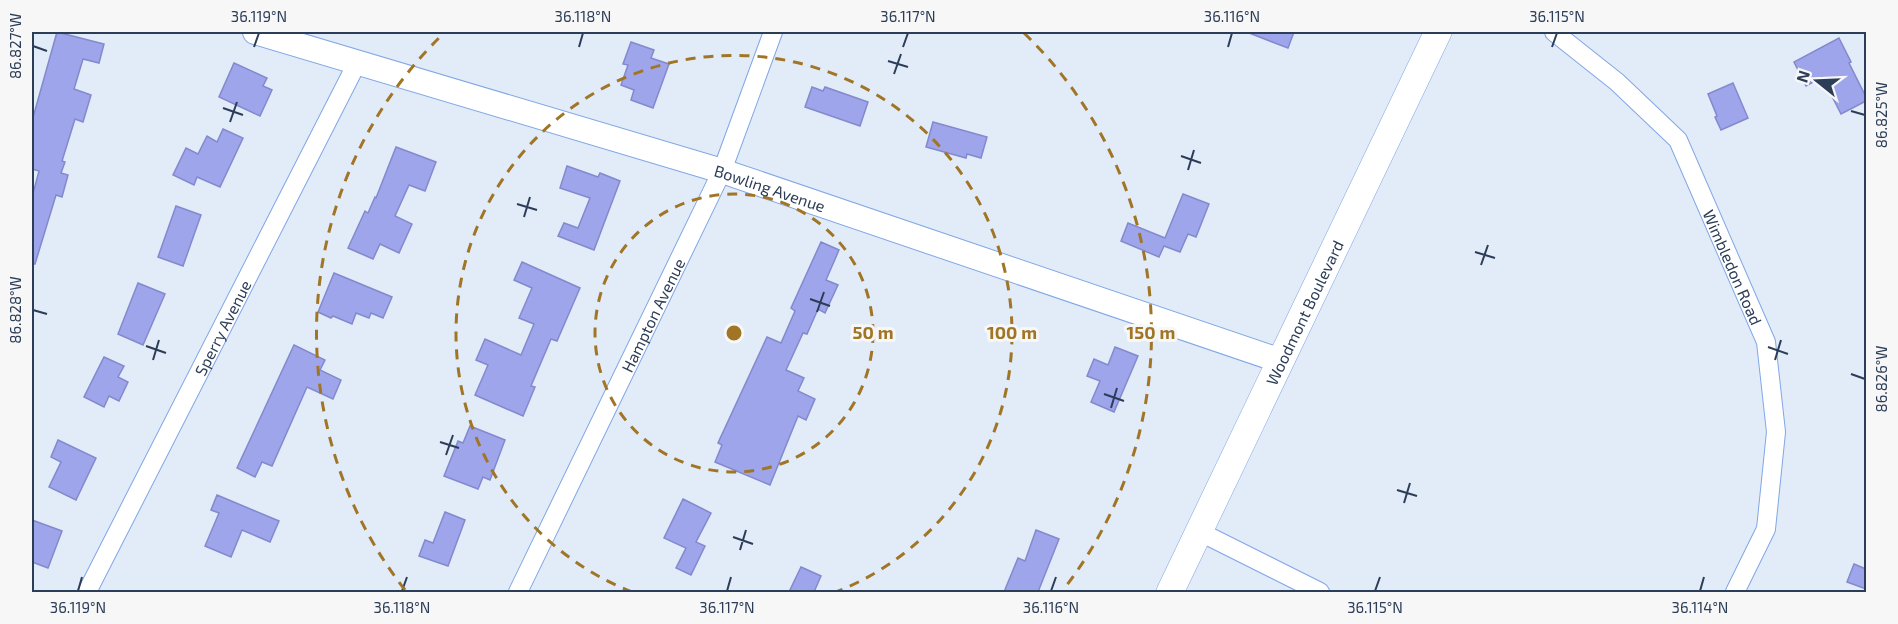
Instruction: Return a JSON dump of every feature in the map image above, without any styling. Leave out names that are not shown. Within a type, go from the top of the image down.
[{"type":"main road","name":"Woodmont Boulevard","points":[[1170,592],[1438,32]]},
{"type":"street","name":"Bowling Avenue","points":[[255,32],[722,171],[1281,361]]},
{"type":"street","name":"Hampton Avenue","points":[[518,592],[722,171],[773,32]]},
{"type":"street","name":"Wimbledon Road","points":[[1554,32],[1617,82],[1678,140],[1766,342],[1776,432],[1766,529],[1736,592]]},
{"type":"street","name":"Sperry Avenue","points":[[87,592],[357,63]]},
{"type":"street","points":[[1200,532],[1320,592]]},
{"type":"building","points":[[57,32],[104,44],[99,63],[83,59],[74,89],[91,95],[83,122],[75,119],[62,161],[65,162],[61,173],[68,175],[62,197],[56,195],[35,264],[32,264],[32,197],[39,171],[32,169],[32,121]]},
{"type":"building","points":[[1249,32],[1294,32],[1288,48]]},
{"type":"building","points":[[1839,38],[1866,97],[1866,101],[1841,114],[1822,77],[1806,86],[1794,62]]},
{"type":"building","points":[[631,42],[654,50],[651,58],[669,64],[653,108],[631,100],[634,90],[621,85],[628,65],[623,64]]},
{"type":"building","points":[[234,63],[267,78],[263,86],[272,90],[260,116],[219,97]]},
{"type":"building","points":[[1733,83],[1748,118],[1721,130],[1708,94]]},
{"type":"building","points":[[812,87],[823,91],[825,87],[868,102],[860,126],[805,107]]},
{"type":"building","points":[[933,122],[987,137],[981,158],[967,154],[966,158],[926,147]]},
{"type":"building","points":[[223,129],[243,138],[220,187],[197,177],[194,185],[173,175],[186,148],[198,154],[207,136],[217,142]]},
{"type":"building","points":[[396,147],[436,162],[425,191],[409,185],[395,216],[412,224],[399,253],[380,244],[373,259],[348,248],[365,211],[368,213],[376,198]]},
{"type":"building","points":[[567,166],[598,177],[600,173],[620,181],[594,250],[558,236],[564,223],[578,228],[590,198],[560,188]]},
{"type":"building","points":[[1183,194],[1209,204],[1196,237],[1188,234],[1180,252],[1164,246],[1159,257],[1121,241],[1128,223],[1165,238]]},
{"type":"building","points":[[176,206],[201,215],[183,266],[158,257]]},
{"type":"building","points":[[821,242],[839,250],[826,280],[838,285],[825,313],[818,309],[807,334],[803,333],[786,370],[804,378],[798,391],[815,399],[806,420],[798,416],[770,485],[715,462],[722,445],[718,443],[767,337],[781,343],[795,311],[791,308]]},
{"type":"building","points":[[522,262],[580,288],[557,341],[551,339],[531,386],[535,387],[523,416],[475,395],[488,365],[476,360],[485,339],[521,355],[534,324],[519,318],[532,288],[514,280]]},
{"type":"building","points":[[334,273],[392,297],[383,318],[371,313],[369,318],[356,313],[352,324],[318,312]]},
{"type":"building","points":[[138,283],[165,294],[143,345],[118,334]]},
{"type":"building","points":[[294,345],[325,360],[320,370],[341,380],[333,399],[307,387],[272,466],[262,462],[255,477],[237,468]]},
{"type":"building","points":[[1115,347],[1138,356],[1114,412],[1091,402],[1100,381],[1087,376],[1094,359],[1108,365]]},
{"type":"building","points":[[104,357],[124,366],[118,377],[128,382],[119,401],[109,396],[104,407],[84,397]]},
{"type":"building","points":[[470,426],[505,440],[490,480],[483,477],[478,489],[444,476],[458,441],[463,443]]},
{"type":"building","points":[[58,440],[96,458],[76,500],[49,487],[61,462],[51,457]]},
{"type":"building","points":[[217,495],[279,521],[270,542],[242,530],[231,557],[205,546],[219,513],[211,510]]},
{"type":"building","points":[[683,499],[711,513],[696,542],[705,546],[691,575],[676,568],[686,548],[664,538]]},
{"type":"building","points":[[445,512],[465,520],[448,566],[419,556],[425,540],[433,543]]},
{"type":"building","points":[[32,520],[62,531],[48,568],[32,562]]},
{"type":"building","points":[[1036,530],[1059,539],[1038,592],[1004,592],[1018,558],[1025,561]]},
{"type":"building","points":[[1854,564],[1866,569],[1866,589],[1847,582]]},
{"type":"building","points":[[801,567],[821,576],[814,592],[789,592]]}]
